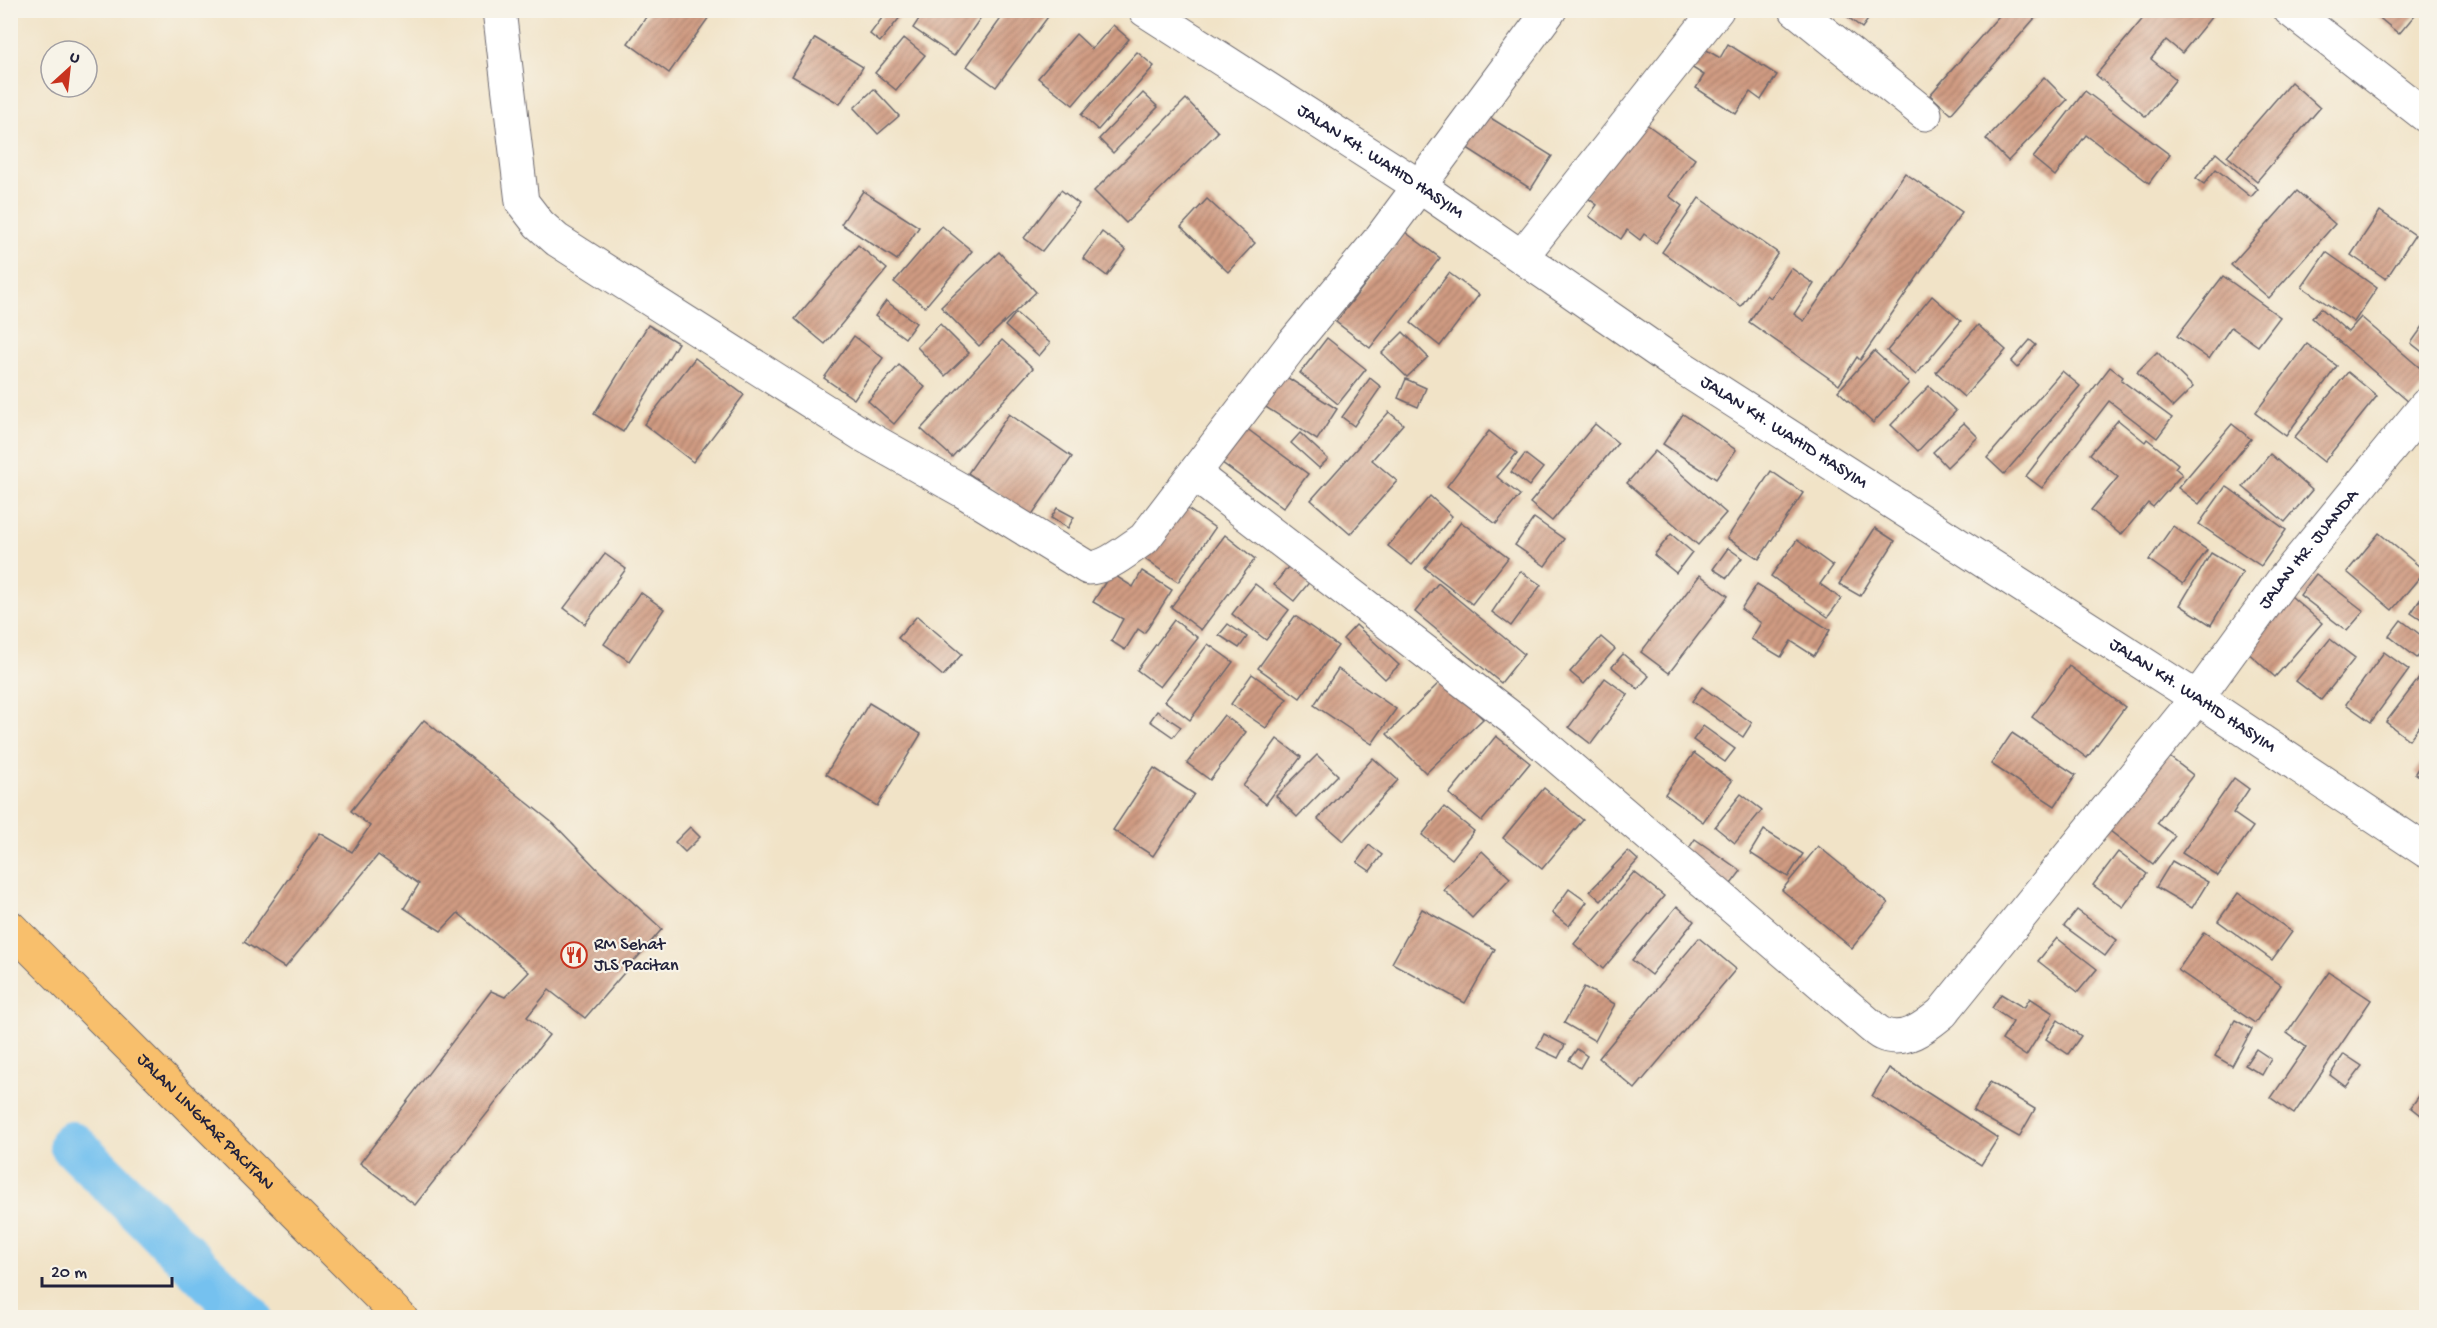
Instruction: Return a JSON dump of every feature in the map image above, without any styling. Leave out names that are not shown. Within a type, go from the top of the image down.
[{"type":"highway","name":"JALAN LINGKAR PACITAN","points":[[10,927],[401,1317]]},
{"type":"street","points":[[500,10],[522,202],[539,224],[557,240],[863,435],[963,491],[1088,568],[1100,566],[1143,538],[1293,345],[1380,239],[1550,10]]},
{"type":"street","name":"JALAN KH. WAHID HASYIM","points":[[1145,10],[1419,186],[1672,361],[2197,698],[2427,851]]},
{"type":"street","points":[[1522,256],[1717,10]]},
{"type":"street","points":[[1796,10],[1925,114]]},
{"type":"street","points":[[2290,10],[2427,116]]},
{"type":"street","name":"JALAN HR. JUANDA","points":[[1194,474],[1518,723],[1883,1034],[1905,1035],[1922,1030],[1942,1013],[2197,698],[2282,581],[2427,405]]},
{"type":"building","points":[[651,10],[700,10],[709,17],[669,73],[628,43]]},
{"type":"building","points":[[888,10],[906,10],[880,42],[870,34]]},
{"type":"building","points":[[925,10],[986,10],[954,56],[913,28]]},
{"type":"building","points":[[1007,10],[1053,10],[996,87],[967,66]]},
{"type":"building","points":[[1839,10],[1875,10],[1862,28]]},
{"type":"building","points":[[2004,10],[2042,10],[1951,114],[1930,95]]},
{"type":"building","points":[[2150,10],[2217,10],[2182,53],[2166,40],[2151,59],[2176,79],[2146,117],[2096,75]]},
{"type":"building","points":[[2370,10],[2419,10],[2399,34]]},
{"type":"building","points":[[1113,25],[1129,39],[1073,105],[1038,78],[1076,34],[1092,49]]},
{"type":"building","points":[[815,38],[863,67],[840,104],[792,76]]},
{"type":"building","points":[[904,38],[925,55],[896,90],[875,73]]},
{"type":"building","points":[[1693,42],[1720,58],[1728,44],[1777,75],[1761,100],[1750,92],[1736,114],[1696,88],[1704,75],[1680,60]]},
{"type":"building","points":[[1137,52],[1154,66],[1098,130],[1081,115]]},
{"type":"building","points":[[2044,77],[2067,100],[2008,161],[1986,139]]},
{"type":"building","points":[[2291,82],[2320,108],[2257,181],[2227,156]]},
{"type":"building","points":[[874,89],[899,116],[878,134],[854,108]]},
{"type":"building","points":[[2085,91],[2170,155],[2149,183],[2086,135],[2055,176],[2033,158]]},
{"type":"building","points":[[1143,93],[1158,107],[1113,153],[1099,139]]},
{"type":"building","points":[[1186,99],[1218,132],[1126,223],[1094,191]]},
{"type":"building","points":[[1481,112],[1552,156],[1531,189],[1461,144]]},
{"type":"building","points":[[1642,121],[1695,159],[1669,196],[1682,206],[1656,243],[1644,234],[1640,240],[1627,230],[1621,239],[1589,216],[1597,205],[1584,195]]},
{"type":"building","points":[[2216,153],[2258,189],[2251,197],[2216,169],[2204,184],[2196,178]]},
{"type":"building","points":[[1905,173],[1962,212],[1860,360],[1857,357],[1839,385],[1749,322],[1767,295],[1771,298],[1791,268],[1814,284],[1794,314],[1804,321]]},
{"type":"building","points":[[1061,190],[1079,204],[1042,251],[1024,238]]},
{"type":"building","points":[[863,191],[919,227],[897,260],[841,224]]},
{"type":"building","points":[[2297,191],[2335,224],[2269,298],[2231,265]]},
{"type":"building","points":[[1699,198],[1778,253],[1741,306],[1662,252]]},
{"type":"building","points":[[1207,199],[1255,243],[1228,272],[1181,227]]},
{"type":"building","points":[[2380,211],[2415,235],[2386,279],[2351,255]]},
{"type":"building","points":[[942,226],[972,251],[925,307],[894,282]]},
{"type":"building","points":[[1102,232],[1126,250],[1107,276],[1083,258]]},
{"type":"building","points":[[1405,232],[1440,258],[1370,348],[1336,322]]},
{"type":"building","points":[[858,245],[887,269],[825,344],[795,319]]},
{"type":"building","points":[[999,252],[1036,292],[979,346],[941,307]]},
{"type":"building","points":[[2326,252],[2377,288],[2354,322],[2302,287]]},
{"type":"building","points":[[1449,273],[1479,295],[1440,346],[1411,323]]},
{"type":"building","points":[[2223,276],[2280,317],[2258,346],[2231,327],[2209,359],[2177,336]]},
{"type":"building","points":[[1932,296],[1961,321],[1916,375],[1887,351]]},
{"type":"building","points":[[886,301],[916,323],[905,338],[875,316]]},
{"type":"building","points":[[2321,308],[2348,332],[2361,317],[2426,373],[2426,384],[2410,403],[2312,318]]},
{"type":"building","points":[[1016,313],[1050,343],[1039,356],[1005,326]]},
{"type":"building","points":[[2426,322],[2426,355],[2411,343]]},
{"type":"building","points":[[940,324],[969,353],[945,376],[917,347]]},
{"type":"building","points":[[648,325],[678,343],[623,432],[594,414]]},
{"type":"building","points":[[1978,325],[2006,350],[1964,397],[1936,372]]},
{"type":"building","points":[[1403,332],[1428,357],[1407,377],[1382,353]]},
{"type":"building","points":[[854,336],[883,358],[854,399],[824,378]]},
{"type":"building","points":[[1327,338],[1366,369],[1338,404],[1300,373]]},
{"type":"building","points":[[1002,340],[1033,368],[952,457],[921,429]]},
{"type":"building","points":[[2030,340],[2036,345],[2017,368],[2011,362]]},
{"type":"building","points":[[2307,344],[2337,366],[2286,436],[2255,413]]},
{"type":"building","points":[[1874,351],[1909,383],[1873,423],[1838,391]]},
{"type":"building","points":[[2157,352],[2193,387],[2173,407],[2137,372]]},
{"type":"building","points":[[695,358],[744,395],[693,462],[644,424]]},
{"type":"building","points":[[899,365],[925,387],[894,424],[868,401]]},
{"type":"building","points":[[2110,367],[2123,377],[2121,380],[2172,418],[2157,438],[2109,401],[2042,488],[2026,476]]},
{"type":"building","points":[[1277,371],[1337,409],[1317,440],[1258,402]]},
{"type":"building","points":[[2062,371],[2080,386],[2004,474],[1987,458]]},
{"type":"building","points":[[2348,372],[2377,396],[2324,462],[2294,438]]},
{"type":"building","points":[[1370,378],[1381,387],[1354,426],[1342,417]]},
{"type":"building","points":[[1406,379],[1426,388],[1418,407],[1398,398]]},
{"type":"building","points":[[1929,386],[1956,411],[1918,451],[1891,425]]},
{"type":"building","points":[[1389,412],[1403,424],[1372,460],[1397,481],[1350,534],[1311,500]]},
{"type":"building","points":[[1009,414],[1072,457],[1031,516],[968,473]]},
{"type":"building","points":[[1683,414],[1736,450],[1716,479],[1663,444]]},
{"type":"building","points":[[2118,420],[2145,442],[2147,439],[2178,464],[2175,468],[2182,474],[2153,507],[2148,503],[2121,535],[2091,510],[2118,477],[2090,454]]},
{"type":"building","points":[[1964,423],[1978,437],[1947,467],[1933,452]]},
{"type":"building","points":[[1595,424],[1618,443],[1552,521],[1530,503]]},
{"type":"building","points":[[2232,424],[2251,439],[2199,504],[2178,488]]},
{"type":"building","points":[[1246,428],[1308,474],[1283,508],[1221,462]]},
{"type":"building","points":[[1489,431],[1517,453],[1497,477],[1520,495],[1496,524],[1447,486]]},
{"type":"building","points":[[1300,433],[1328,459],[1319,468],[1291,443]]},
{"type":"building","points":[[1655,451],[1726,513],[1698,545],[1627,483]]},
{"type":"building","points":[[1525,454],[1543,468],[1529,486],[1511,472]]},
{"type":"building","points":[[2270,454],[2312,490],[2285,522],[2243,487]]},
{"type":"building","points":[[1771,471],[1803,493],[1759,559],[1727,538]]},
{"type":"building","points":[[2226,486],[2286,530],[2261,566],[2199,524]]},
{"type":"building","points":[[1430,496],[1452,516],[1412,565],[1388,546]]},
{"type":"building","points":[[1179,503],[1215,528],[1178,582],[1142,557]]},
{"type":"building","points":[[1057,508],[1074,517],[1068,528],[1051,518]]},
{"type":"building","points":[[1534,518],[1564,539],[1545,566],[1515,545]]},
{"type":"building","points":[[1461,522],[1508,558],[1472,604],[1425,568]]},
{"type":"building","points":[[2173,526],[2207,550],[2183,584],[2149,560]]},
{"type":"building","points":[[1875,528],[1895,541],[1860,596],[1839,584]]},
{"type":"building","points":[[2379,533],[2425,571],[2392,610],[2347,572]]},
{"type":"building","points":[[1671,534],[1692,552],[1676,573],[1654,555]]},
{"type":"building","points":[[1225,535],[1255,559],[1201,630],[1171,607]]},
{"type":"building","points":[[1797,540],[1833,566],[1820,584],[1841,599],[1828,617],[1771,576]]},
{"type":"building","points":[[1728,548],[1742,558],[1727,578],[1713,569]]},
{"type":"building","points":[[2211,553],[2243,572],[2211,625],[2180,605]]},
{"type":"building","points":[[605,554],[626,569],[585,624],[564,608]]},
{"type":"building","points":[[1291,563],[1312,579],[1294,601],[1274,585]]},
{"type":"building","points":[[1142,571],[1172,590],[1148,628],[1144,633],[1138,629],[1125,650],[1111,641],[1123,619],[1093,602],[1111,573],[1133,587]]},
{"type":"building","points":[[1520,571],[1541,585],[1511,626],[1492,612]]},
{"type":"building","points":[[2316,574],[2364,611],[2347,631],[2300,595]]},
{"type":"building","points":[[1700,575],[1728,596],[1669,673],[1641,652]]},
{"type":"building","points":[[1438,583],[1524,654],[1501,683],[1415,612]]},
{"type":"building","points":[[1255,584],[1289,610],[1266,640],[1232,614]]},
{"type":"building","points":[[1757,584],[1830,630],[1814,656],[1791,641],[1781,657],[1751,639],[1761,623],[1741,609]]},
{"type":"building","points":[[2426,591],[2426,623],[2411,613]]},
{"type":"building","points":[[640,592],[664,609],[629,661],[604,644]]},
{"type":"building","points":[[2291,596],[2322,623],[2275,677],[2245,650]]},
{"type":"building","points":[[917,616],[962,654],[943,676],[898,638]]},
{"type":"building","points":[[1295,616],[1338,646],[1300,698],[1258,668]]},
{"type":"building","points":[[1174,620],[1198,638],[1160,687],[1137,670]]},
{"type":"building","points":[[2401,620],[2426,639],[2426,645],[2417,658],[2389,636]]},
{"type":"building","points":[[1228,624],[1247,637],[1239,648],[1219,635]]},
{"type":"building","points":[[1356,625],[1399,665],[1385,679],[1343,639]]},
{"type":"building","points":[[1601,637],[1615,649],[1584,684],[1570,672]]},
{"type":"building","points":[[2330,639],[2355,658],[2321,700],[2296,681]]},
{"type":"building","points":[[1208,644],[1233,662],[1190,720],[1165,701]]},
{"type":"building","points":[[2384,652],[2409,670],[2371,722],[2346,704]]},
{"type":"building","points":[[1623,654],[1649,676],[1638,689],[1612,667]]},
{"type":"building","points":[[2069,666],[2125,707],[2087,758],[2032,717]]},
{"type":"building","points":[[1338,669],[1396,709],[1372,744],[1314,705]]},
{"type":"building","points":[[2426,669],[2426,717],[2409,740],[2386,722]]},
{"type":"building","points":[[1252,674],[1287,699],[1266,728],[1231,704]]},
{"type":"building","points":[[1605,678],[1628,695],[1591,744],[1569,727]]},
{"type":"building","points":[[1443,679],[1483,719],[1426,773],[1387,734]]},
{"type":"building","points":[[1702,687],[1752,723],[1743,737],[1692,701]]},
{"type":"building","points":[[869,703],[921,734],[877,806],[826,774]]},
{"type":"building","points":[[1157,711],[1181,727],[1173,737],[1150,721]]},
{"type":"building","points":[[1224,715],[1246,732],[1210,780],[1187,763]]},
{"type":"building","name":"RM Sehat JLS Pacitan","points":[[424,720],[554,824],[600,872],[662,929],[585,1018],[549,990],[527,1017],[549,1035],[415,1205],[360,1163],[491,991],[505,997],[529,972],[458,913],[441,931],[404,908],[419,884],[378,855],[285,968],[244,942],[320,833],[352,852],[370,826],[351,811]]},
{"type":"building","points":[[1703,726],[1735,749],[1725,762],[1693,740]]},
{"type":"building","points":[[2012,733],[2076,775],[2055,806],[1991,764]]},
{"type":"building","points":[[1496,736],[1530,763],[1482,821],[1449,794]]},
{"type":"building","points":[[1277,739],[1301,757],[1266,804],[1243,786]]},
{"type":"building","points":[[2159,749],[2193,775],[2157,823],[2175,836],[2153,864],[2101,824]]},
{"type":"building","points":[[1694,753],[1732,781],[1703,822],[1665,794]]},
{"type":"building","points":[[1317,755],[1338,775],[1297,817],[1276,796]]},
{"type":"building","points":[[2426,756],[2426,781],[2415,773]]},
{"type":"building","points":[[1373,758],[1398,780],[1343,841],[1318,819]]},
{"type":"building","points":[[1154,768],[1194,794],[1153,856],[1113,830]]},
{"type":"building","points":[[2234,778],[2249,789],[2233,813],[2253,827],[2218,876],[2182,853]]},
{"type":"building","points":[[1544,788],[1583,820],[1542,869],[1503,838]]},
{"type":"building","points":[[1741,794],[1762,810],[1735,843],[1715,827]]},
{"type":"building","points":[[1444,807],[1474,831],[1452,859],[1422,835]]},
{"type":"building","points":[[690,827],[700,837],[685,852],[675,842]]},
{"type":"building","points":[[1764,830],[1803,854],[1788,877],[1750,853]]},
{"type":"building","points":[[1695,839],[1741,871],[1725,892],[1681,860]]},
{"type":"building","points":[[1369,845],[1382,855],[1370,871],[1357,862]]},
{"type":"building","points":[[1818,846],[1888,903],[1852,948],[1782,890]]},
{"type":"building","points":[[1482,851],[1510,878],[1472,918],[1444,890]]},
{"type":"building","points":[[1628,851],[1638,860],[1601,901],[1590,891]]},
{"type":"building","points":[[2118,852],[2147,874],[2123,907],[2093,885]]},
{"type":"building","points":[[2172,861],[2208,882],[2192,908],[2156,887]]},
{"type":"building","points":[[1634,872],[1664,896],[1603,969],[1574,944]]},
{"type":"building","points":[[1569,889],[1587,902],[1569,926],[1552,913]]},
{"type":"building","points":[[2238,893],[2292,932],[2272,960],[2218,921]]},
{"type":"building","points":[[1677,906],[1694,921],[1651,975],[1632,960]]},
{"type":"building","points":[[1422,909],[1495,949],[1465,1003],[1392,963]]},
{"type":"building","points":[[2077,910],[2117,940],[2105,956],[2064,926]]},
{"type":"building","points":[[2204,932],[2281,985],[2255,1023],[2178,970]]},
{"type":"building","points":[[1699,938],[1736,969],[1635,1089],[1599,1058]]},
{"type":"building","points":[[2057,938],[2097,969],[2078,992],[2038,961]]},
{"type":"building","points":[[2329,972],[2371,1000],[2294,1114],[2271,1098],[2306,1047],[2287,1033]]},
{"type":"building","points":[[1584,987],[1615,1004],[1595,1041],[1564,1023]]},
{"type":"building","points":[[2001,994],[2024,1008],[2030,998],[2053,1013],[2026,1056],[2002,1040],[2013,1022],[1992,1008]]},
{"type":"building","points":[[2058,1020],[2081,1036],[2068,1054],[2046,1039]]},
{"type":"building","points":[[2235,1020],[2252,1029],[2232,1066],[2215,1056]]},
{"type":"building","points":[[1544,1034],[1565,1045],[1558,1058],[1537,1048]]},
{"type":"building","points":[[1577,1049],[1587,1056],[1580,1068],[1569,1060]]},
{"type":"building","points":[[2256,1049],[2271,1059],[2262,1075],[2245,1065]]},
{"type":"building","points":[[2344,1054],[2362,1066],[2346,1087],[2330,1075]]},
{"type":"building","points":[[1889,1068],[1998,1138],[1981,1165],[1872,1096]]},
{"type":"building","points":[[1990,1082],[2035,1109],[2019,1137],[1973,1111]]},
{"type":"building","points":[[2426,1086],[2426,1119],[2411,1107]]},
{"type":"waterway","points":[[72,1144],[249,1318]]},
{"type":"place","name":"RM Sehat JLS Pacitan","points":[[574,955]]}]
